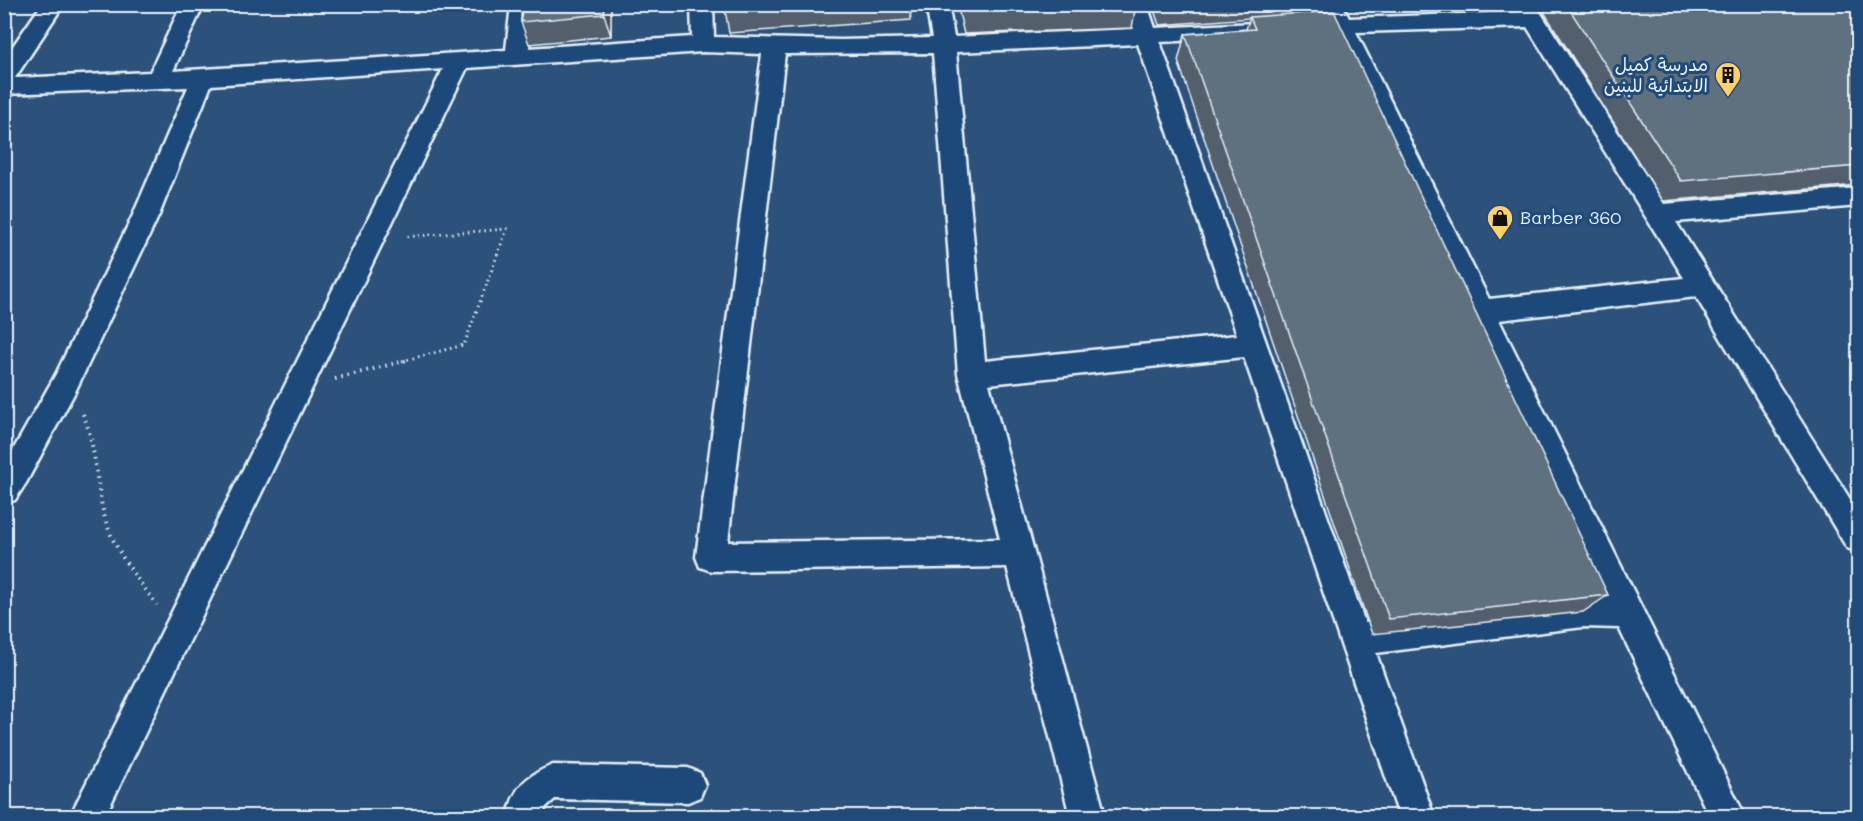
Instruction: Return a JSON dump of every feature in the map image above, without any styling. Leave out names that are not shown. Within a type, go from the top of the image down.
[{"type":"street","points":[[4,77],[53,4]]},
{"type":"street","points":[[158,80],[193,4]]},
{"type":"street","points":[[517,57],[522,4]]},
{"type":"street","points":[[702,4],[703,44]]},
{"type":"street","points":[[937,4],[944,44],[972,374],[1087,816]]},
{"type":"street","points":[[1136,4],[1416,816]]},
{"type":"street","points":[[4,86],[203,78],[703,44],[774,48],[944,44],[1278,28],[1336,15],[1529,12],[1703,286],[1858,538]]},
{"type":"street","points":[[1336,15],[1727,816]]},
{"type":"street","points":[[774,48],[711,557],[1017,553]]},
{"type":"street","points":[[87,816],[459,61]]},
{"type":"street","points":[[4,491],[16,474],[66,382],[146,215],[203,78]]},
{"type":"street","points":[[1657,214],[1858,197]]},
{"type":"street","points":[[1480,311],[1703,286]]},
{"type":"street","points":[[972,374],[1253,345]]},
{"type":"street","points":[[1355,640],[1583,612],[1628,613]]},
{"type":"street","points":[[525,816],[531,798],[537,790],[553,782],[688,785]]},
{"type":"path","points":[[297,389],[464,345],[507,229],[371,240]]},
{"type":"path","points":[[66,382],[72,405],[82,412],[88,426],[100,496],[112,537],[122,556],[177,632]]},
{"type":"building","points":[[522,4],[604,4],[604,14],[521,22]]},
{"type":"building","points":[[964,4],[1034,4],[965,7]]},
{"type":"building","name":"مدرسة كميل الابتدائية للبنين","points":[[1566,4],[1858,4],[1858,166],[1681,181]]},
{"type":"building","points":[[1334,11],[1608,595],[1389,619],[1185,34],[1255,29],[1250,17]]},
{"type":"place","name":"مدرسة كميل الابتدائية للبنين","points":[[1728,98]]},
{"type":"place","name":"Barber 360","points":[[1500,241]]}]
